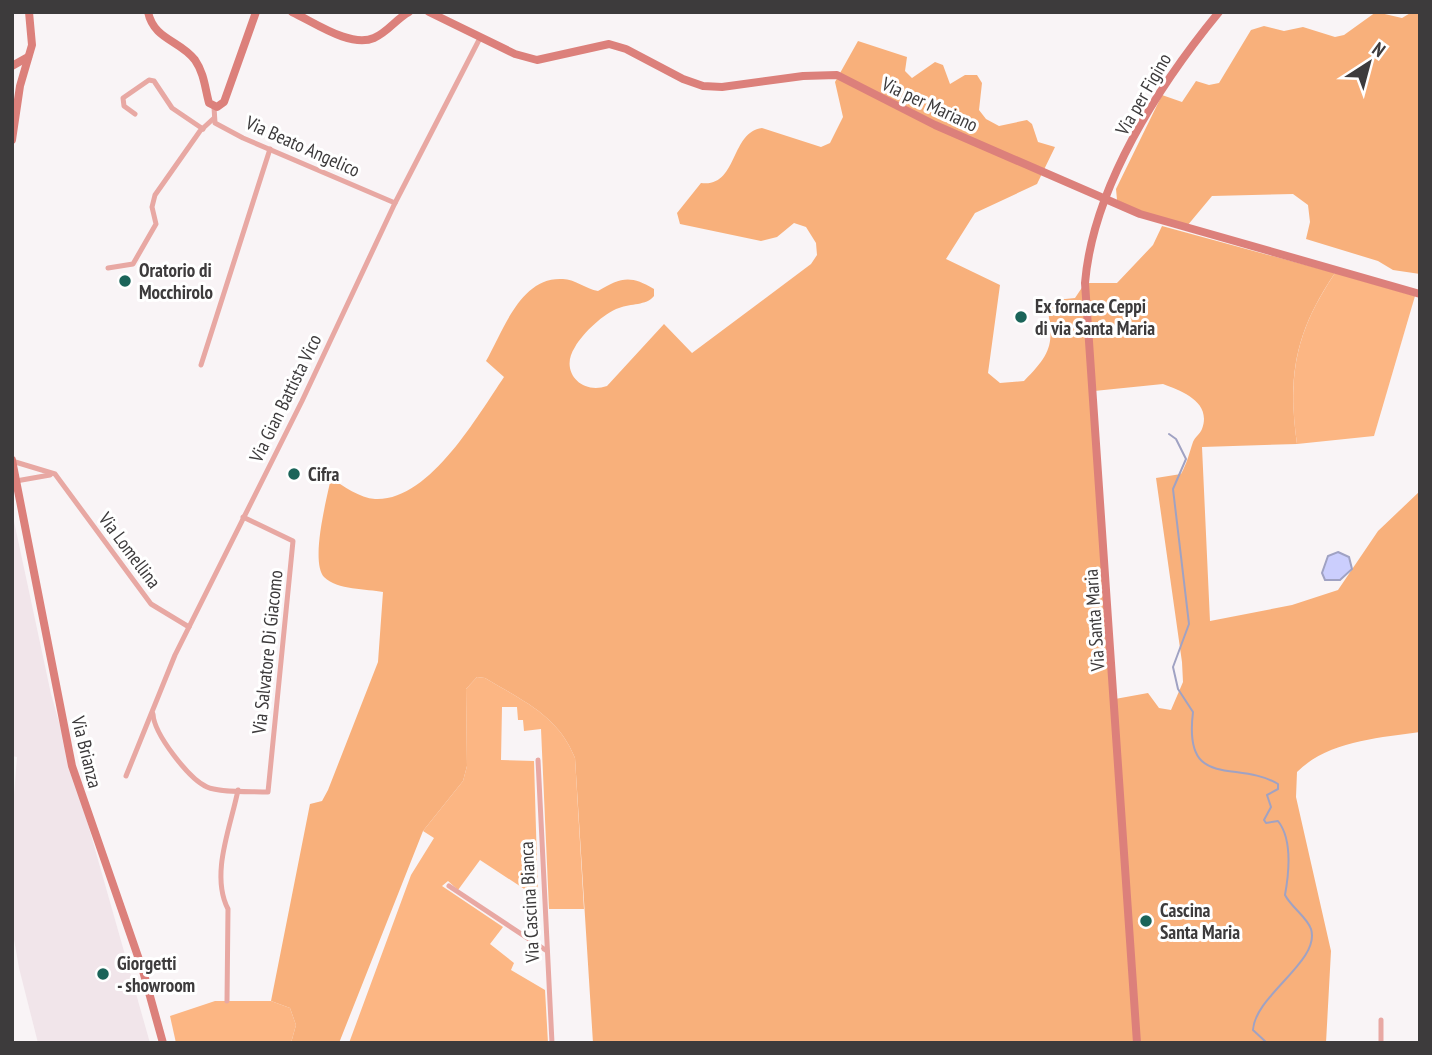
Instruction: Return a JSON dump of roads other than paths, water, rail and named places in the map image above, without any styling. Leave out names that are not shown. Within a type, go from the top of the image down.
[{"type":"street","points":[[12,140],[15,110],[32,39],[29,12]]},
{"type":"street","points":[[148,12],[158,33],[186,51],[197,63],[205,83],[208,101],[214,107]]},
{"type":"street","points":[[214,107],[222,104],[226,96],[256,12]]},
{"type":"street","points":[[292,12],[347,37],[368,40],[410,12]]},
{"type":"street","name":"Via per Mariano","points":[[429,12],[515,54],[537,60],[568,55],[601,45],[619,46],[683,79],[712,87],[803,76],[837,75],[935,125],[1140,214],[1420,295]]},
{"type":"street","name":"Via per Figino","points":[[1105,199],[1170,74],[1219,12]]},
{"type":"street","name":"Via Gian Battista Vico","points":[[126,776],[189,627],[302,401],[395,203],[480,38]]},
{"type":"street","points":[[12,66],[29,57]]},
{"type":"street","points":[[12,76],[23,71]]},
{"type":"street","points":[[135,114],[124,106],[123,98],[149,80],[154,81],[172,108],[203,129]]},
{"type":"street","points":[[12,94],[15,110]]},
{"type":"street","points":[[108,268],[133,264],[156,224],[152,207],[155,195],[213,118],[214,107]]},
{"type":"street","name":"Via Beato Angelico","points":[[213,118],[217,124],[270,149],[395,203]]},
{"type":"street","points":[[201,365],[270,149]]},
{"type":"street","name":"Via Santa Maria","points":[[1105,199],[1090,242],[1085,293],[1137,1043]]},
{"type":"street","points":[[12,461],[60,478]]},
{"type":"street","name":"Via Brianza","points":[[12,461],[72,766],[143,971],[163,1043]]},
{"type":"street","points":[[16,481],[39,474],[60,478]]},
{"type":"street","name":"Via Lomellina","points":[[60,478],[151,604],[189,627]]},
{"type":"street","name":"Via Salvatore Di Giacomo","points":[[152,711],[153,728],[173,755],[207,787],[268,792],[293,541],[243,517]]},
{"type":"street","name":"Via Cascina Bianca","points":[[538,760],[552,1042]]},
{"type":"street","points":[[227,1001],[228,909],[223,896],[223,860],[237,790]]},
{"type":"street","points":[[449,886],[547,951]]},
{"type":"street","points":[[1381,1020],[1381,1043]]},
{"type":"water","points":[[1338,552],[1349,557],[1352,569],[1340,580],[1325,580],[1322,573],[1328,556]]},
{"type":"waterway","points":[[1169,434],[1176,439],[1186,459],[1173,489],[1189,624],[1173,667],[1178,689],[1193,712],[1192,737],[1196,753],[1205,763],[1216,769],[1246,773],[1278,784],[1278,789],[1267,795],[1271,807],[1264,820],[1266,823],[1278,821],[1283,829],[1289,857],[1285,895],[1311,929],[1311,941],[1298,966],[1256,1017],[1253,1030],[1267,1043]]},
{"type":"place","name":"Oratorio di Mocchirolo","points":[[125,281]]},
{"type":"place","name":"Ex fornace Ceppi di via Santa Maria","points":[[1021,317]]},
{"type":"place","name":"Cifra","points":[[294,474]]},
{"type":"place","name":"Cascina Santa Maria","points":[[1146,921]]},
{"type":"place","name":"Giorgetti - showroom","points":[[103,974]]}]
